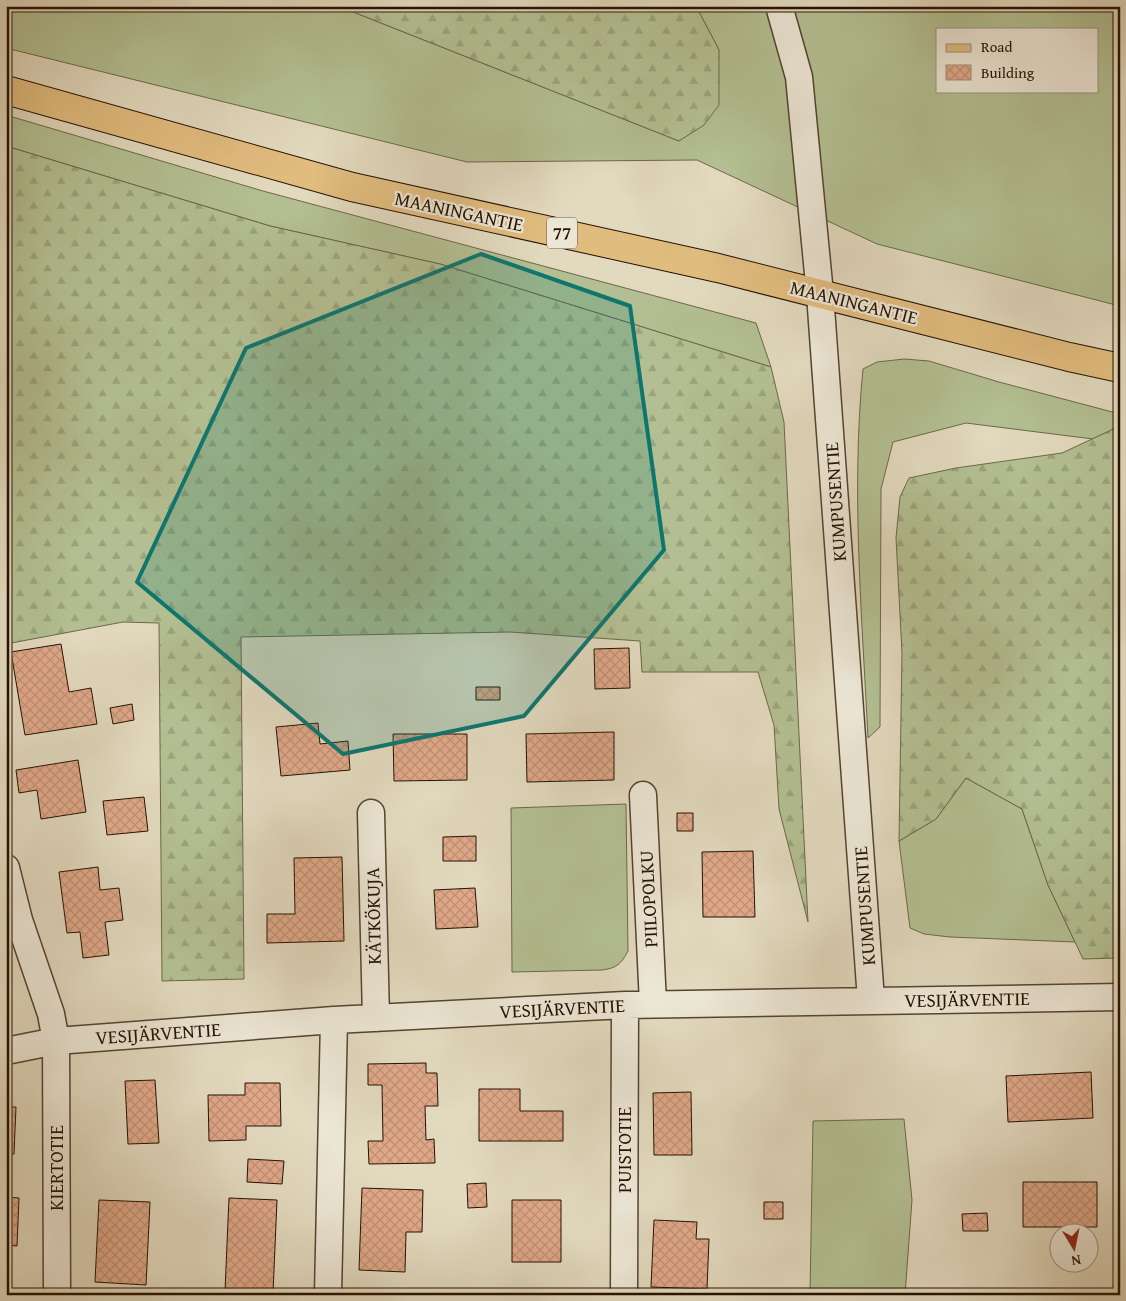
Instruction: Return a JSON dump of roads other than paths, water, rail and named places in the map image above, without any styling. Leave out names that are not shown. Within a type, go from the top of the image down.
[{"type":"main road","name":"MAANINGANTIE","points":[[6,90],[352,187],[718,268],[1069,357],[1120,368]]},
{"type":"street","name":"KUMPUSENTIE","points":[[780,6],[799,77],[820,294],[871,1000]]},
{"type":"street","name":"PIILOPOLKU","points":[[642,794],[653,1004]]},
{"type":"street","name":"KÄTKÖKUJA","points":[[370,813],[376,1018]]},
{"type":"street","name":"KIERTOTIE","points":[[6,868],[19,920],[51,1014],[56,1041],[56,1295]]},
{"type":"street","name":"VESIJÄRVENTIE","points":[[6,1051],[56,1041],[334,1020],[625,1005],[1120,997]]},
{"type":"street","name":"PUISTOTIE","points":[[624,1295],[625,1005]]},
{"type":"street","points":[[328,1295],[334,1020]]}]
